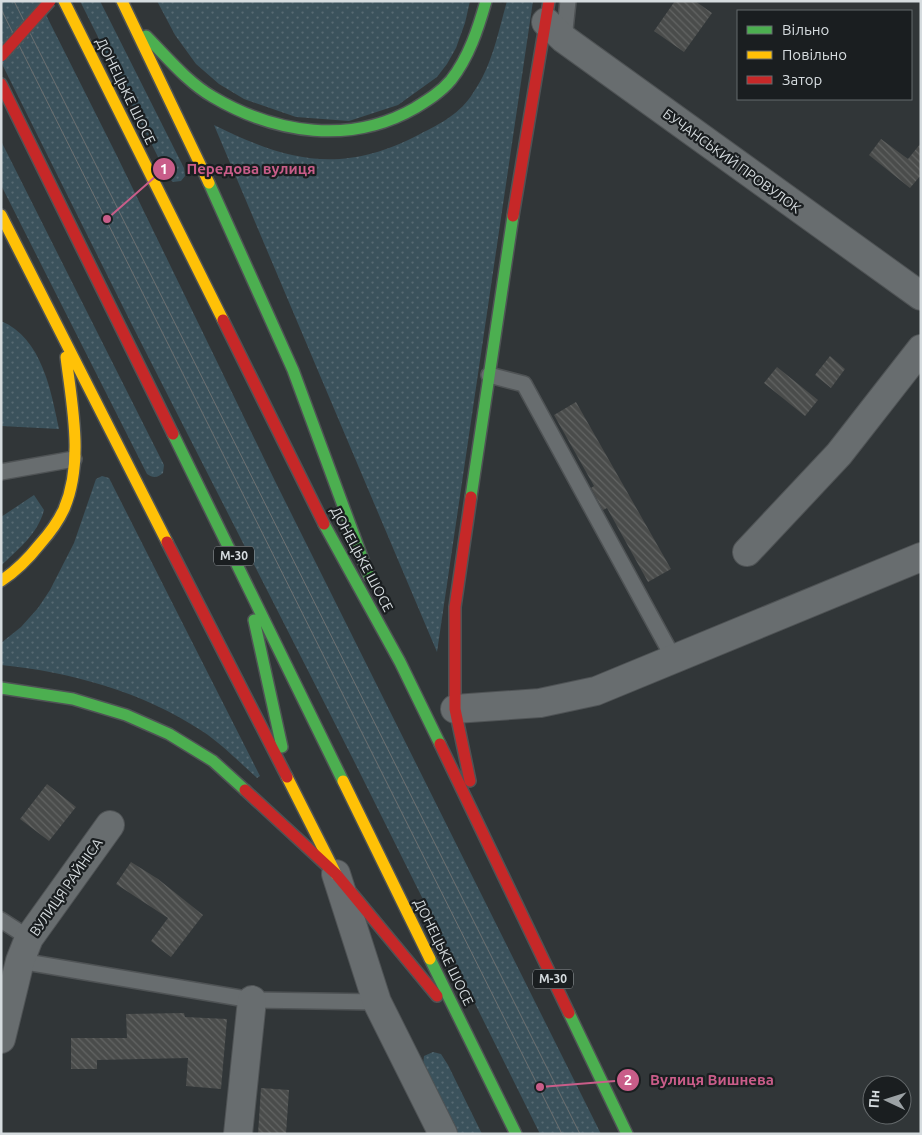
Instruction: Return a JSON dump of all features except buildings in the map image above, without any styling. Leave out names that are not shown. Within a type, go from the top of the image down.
[{"type":"main road","points":[[1,56],[50,1]]},
{"type":"main road","name":"ДОНЕЦЬКЕ ШОСЕ","points":[[64,1],[330,535],[400,662],[480,824],[627,1134]]},
{"type":"main road","points":[[122,1],[221,208],[293,370],[400,662]]},
{"type":"main road","points":[[134,25],[192,80],[212,96],[240,110],[276,124],[335,131],[366,128],[401,117],[443,89],[460,66],[471,45],[486,1]]},
{"type":"main road","points":[[480,824],[455,709],[455,607],[506,256],[553,21]]},
{"type":"main road","name":"ДОНЕЦЬКЕ ШОСЕ","points":[[1,84],[244,576],[516,1134]]},
{"type":"main road","points":[[1,215],[6,237],[64,340],[336,874]]},
{"type":"main road","points":[[1,581],[25,563],[45,539],[64,509],[73,472],[74,430],[64,340]]},
{"type":"main road","points":[[244,576],[291,785]]},
{"type":"main road","points":[[1,688],[73,699],[126,715],[169,734],[213,761],[336,874],[465,1030]]},
{"type":"street","name":"БУЧАНСЬКИЙ ПРОВУЛОК","points":[[553,21],[921,296]]},
{"type":"street","points":[[747,552],[839,454],[921,349]]},
{"type":"street","points":[[455,709],[540,703],[596,691],[921,557]]},
{"type":"street","name":"ВУЛИЦЯ РАЙНІСА","points":[[1,1039],[24,950],[110,825]]},
{"type":"street","points":[[336,874],[377,1002],[443,1134]]},
{"type":"street","points":[[238,1134],[252,1000]]},
{"type":"lane","points":[[553,21],[568,1]]},
{"type":"lane","points":[[488,375],[524,384],[674,659]]},
{"type":"lane","points":[[1,472],[74,459]]},
{"type":"lane","points":[[1,920],[24,950],[252,1000],[377,1002]]},
{"type":"shaded area","points":[[1,1],[39,1],[117,156],[275,481],[601,1134],[540,1134],[1,62]]},
{"type":"shaded area","points":[[80,1],[100,1],[184,168],[185,176],[181,181],[173,182],[168,177]]},
{"type":"shaded area","points":[[157,1],[470,1],[456,48],[437,77],[398,105],[349,121],[296,117],[244,99],[219,84],[196,64],[175,35]]},
{"type":"shaded area","points":[[507,1],[533,1],[437,652],[214,125],[267,148],[316,159],[340,159],[365,155],[392,147],[442,122],[468,100],[480,83],[490,60]]},
{"type":"shaded area","points":[[1,141],[164,465],[163,473],[157,477],[147,474],[1,185]]},
{"type":"shaded area","points":[[1,321],[15,329],[35,353],[48,383],[59,429],[1,426]]},
{"type":"shaded area","points":[[102,476],[109,478],[260,776],[257,778],[209,736],[156,705],[106,686],[80,679],[27,668],[1,665],[1,643],[21,627],[38,608],[50,590],[74,543],[96,479]]},
{"type":"shaded area","points":[[34,495],[44,510],[41,519],[27,541],[1,566],[1,517]]},
{"type":"shaded area","points":[[433,1052],[441,1054],[448,1065],[482,1134],[458,1134],[423,1065],[424,1056]]},
{"type":"tram line","points":[[14,1],[580,1134]]},
{"type":"tram line","points":[[1,9],[562,1134]]},
{"type":"traffic: fast","points":[[146,36],[195,84],[213,97],[237,110],[262,120],[288,126],[340,131],[391,120],[415,108],[443,88],[451,80],[468,52],[486,1]]},
{"type":"traffic: fast","points":[[209,183],[293,370],[369,576]]},
{"type":"traffic: fast","points":[[471,497],[513,216]]},
{"type":"traffic: fast","points":[[173,434],[343,781]]},
{"type":"traffic: fast","points":[[324,524],[400,662],[440,744]]},
{"type":"traffic: fast","points":[[254,620],[282,747]]},
{"type":"traffic: fast","points":[[1,688],[73,699],[126,715],[169,734],[213,761],[245,790]]},
{"type":"traffic: fast","points":[[430,959],[516,1134]]},
{"type":"traffic: fast","points":[[569,1013],[627,1134]]},
{"type":"traffic: slow","points":[[64,1],[223,320]]},
{"type":"traffic: slow","points":[[122,1],[209,183]]},
{"type":"traffic: slow","points":[[1,215],[167,542]]},
{"type":"traffic: slow","points":[[1,581],[27,559],[50,532],[64,509],[70,491],[74,472],[75,434],[66,357]]},
{"type":"traffic: slow","points":[[287,777],[336,874]]},
{"type":"traffic: slow","points":[[343,781],[430,959]]},
{"type":"traffic: jam","points":[[1,56],[50,1]]},
{"type":"traffic: jam","points":[[513,216],[549,1]]},
{"type":"traffic: jam","points":[[1,84],[173,434]]},
{"type":"traffic: jam","points":[[223,320],[324,524]]},
{"type":"traffic: jam","points":[[470,781],[455,709],[455,607],[471,497]]},
{"type":"traffic: jam","points":[[167,542],[287,777]]},
{"type":"traffic: jam","points":[[440,744],[569,1013]]},
{"type":"traffic: jam","points":[[245,790],[336,874],[437,996]]},
{"type":"place","name":"Передова вулиця","points":[[107,219]]},
{"type":"place","name":"Вулиця Вишнева","points":[[540,1087]]}]
